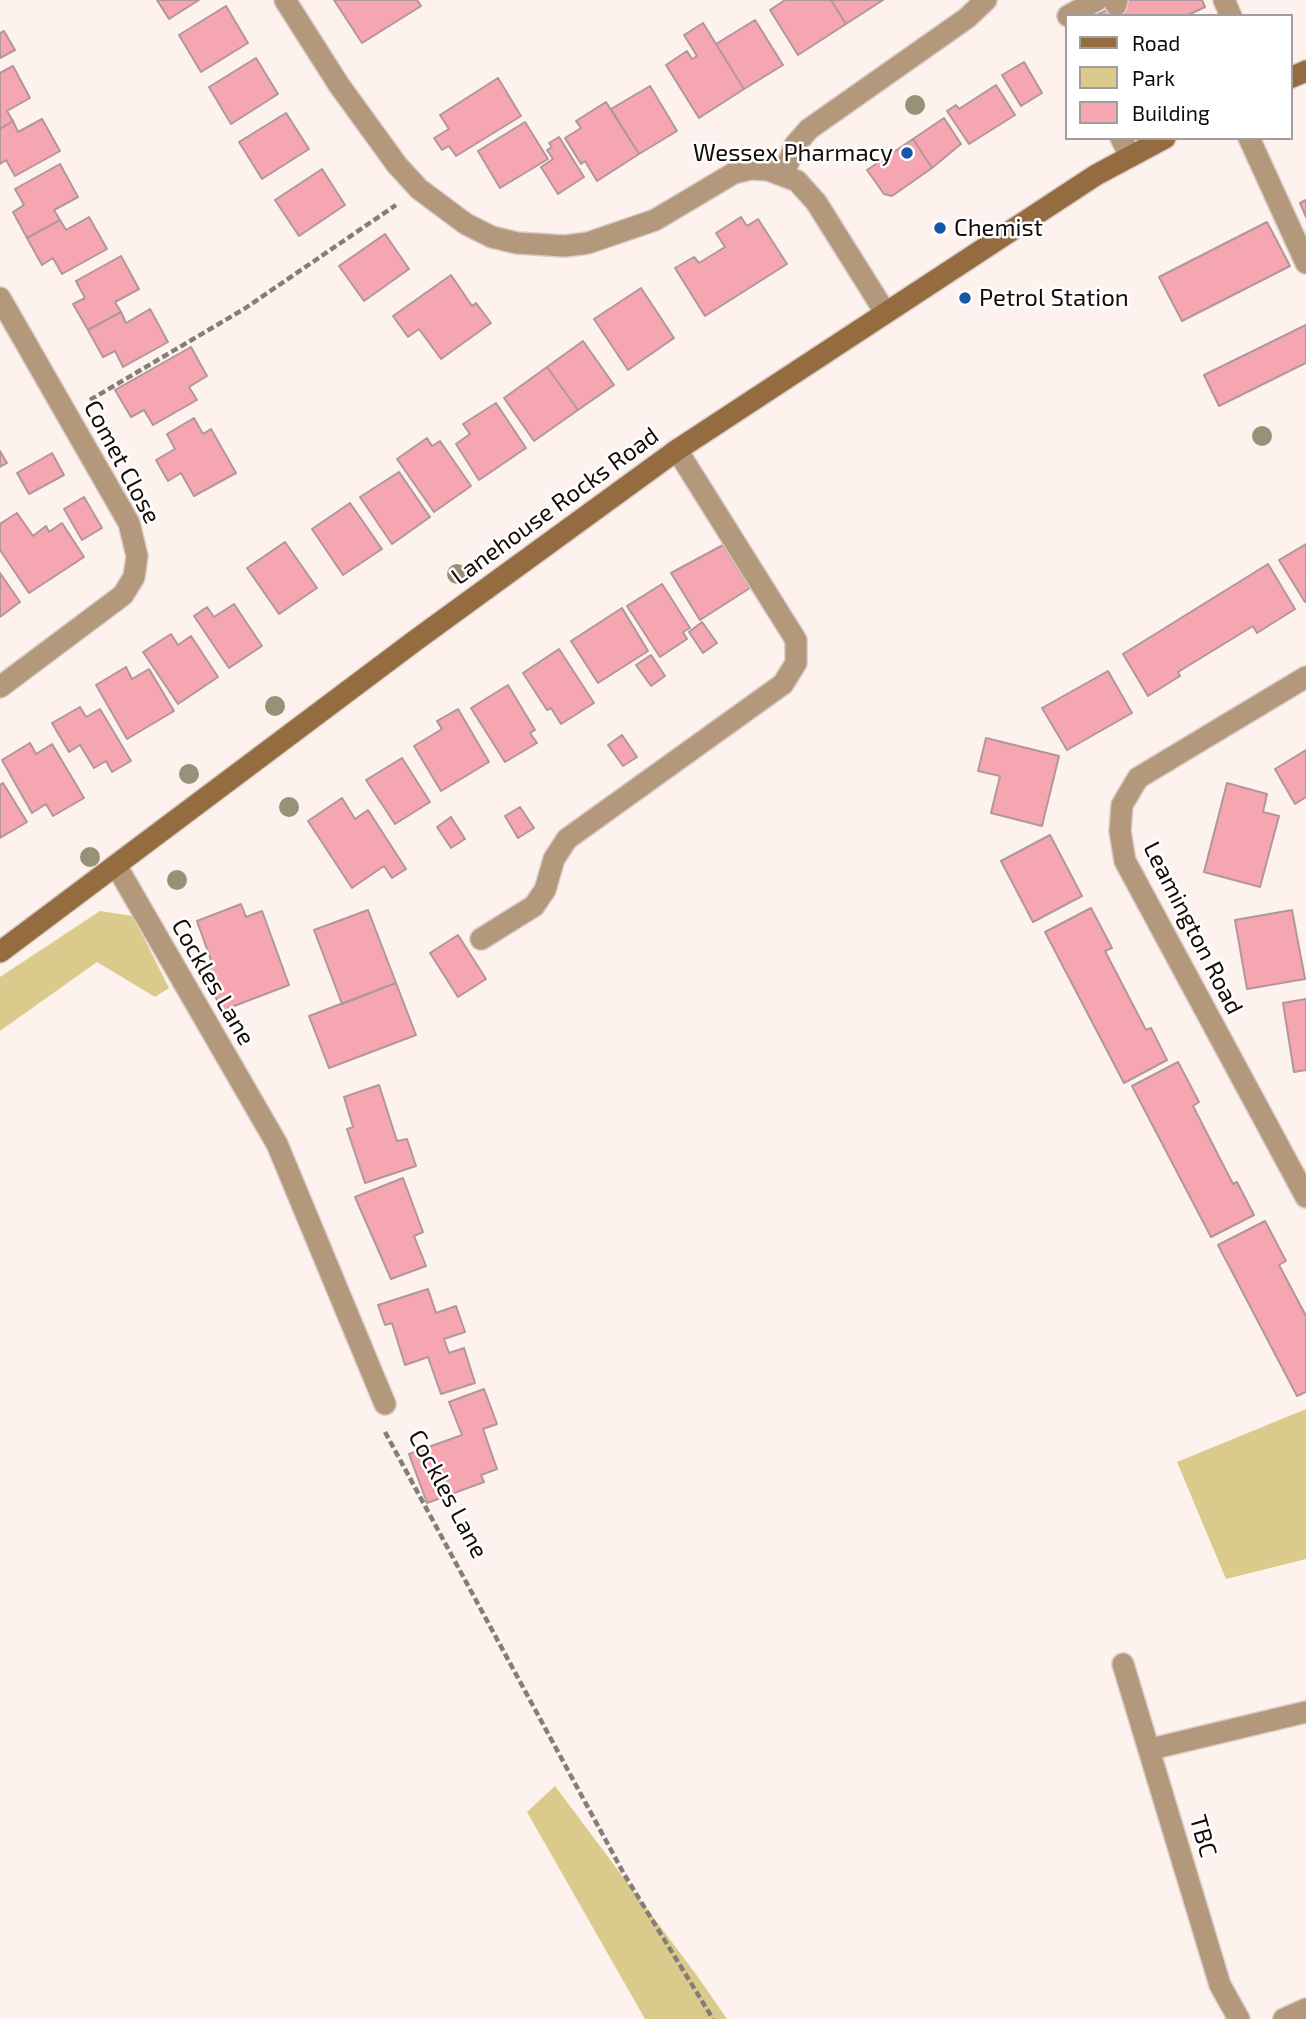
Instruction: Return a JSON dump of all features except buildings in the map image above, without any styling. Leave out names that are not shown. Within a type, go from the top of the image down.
[{"type":"main road","name":"Lanehouse Rocks Road","points":[[0,952],[117,867],[416,640],[677,450],[1096,175],[1125,147],[1156,140]]},
{"type":"street","points":[[285,0],[368,128],[419,189],[466,224],[492,237],[517,243],[565,246],[588,243],[638,228],[734,173],[751,169],[784,174],[797,181],[816,202],[885,312]]},
{"type":"street","points":[[784,174],[795,145],[809,129],[967,18],[986,0]]},
{"type":"street","points":[[1073,14],[1110,2]]},
{"type":"street","points":[[1251,140],[1306,263]]},
{"type":"street","name":"Comet Close","points":[[0,298],[129,523],[137,556],[134,577],[123,595],[0,687]]},
{"type":"street","points":[[481,939],[534,906],[545,890],[554,859],[567,839],[783,684],[796,663],[796,640],[677,450]]},
{"type":"street","name":"Leamington Road","points":[[1306,677],[1138,778],[1122,805],[1120,831],[1125,861],[1306,1197]]},
{"type":"street","name":"Cockles Lane","points":[[117,867],[277,1144],[385,1404]]},
{"type":"street","name":"TBC","points":[[1123,1664],[1152,1749],[1220,1985],[1240,2019]]},
{"type":"street","points":[[1152,1749],[1306,1712]]},
{"type":"street","points":[[1284,2019],[1306,2009]]},
{"type":"path","points":[[80,406],[244,309],[419,189]]},
{"type":"path","name":"Cockles Lane","points":[[385,1404],[383,1428],[624,1874],[713,2019]]},
{"type":"green space","points":[[100,911],[133,916],[169,988],[155,997],[97,962],[0,1031],[0,977]]},
{"type":"green space","points":[[1306,1409],[1306,1559],[1226,1579],[1177,1462]]},
{"type":"green space","points":[[555,1786],[727,2019],[645,2019],[527,1812]]},
{"type":"place","name":"Wessex Pharmacy","points":[[907,153]]},
{"type":"place","name":"Chemist","points":[[940,228]]},
{"type":"place","name":"Petrol Station","points":[[965,298]]}]
